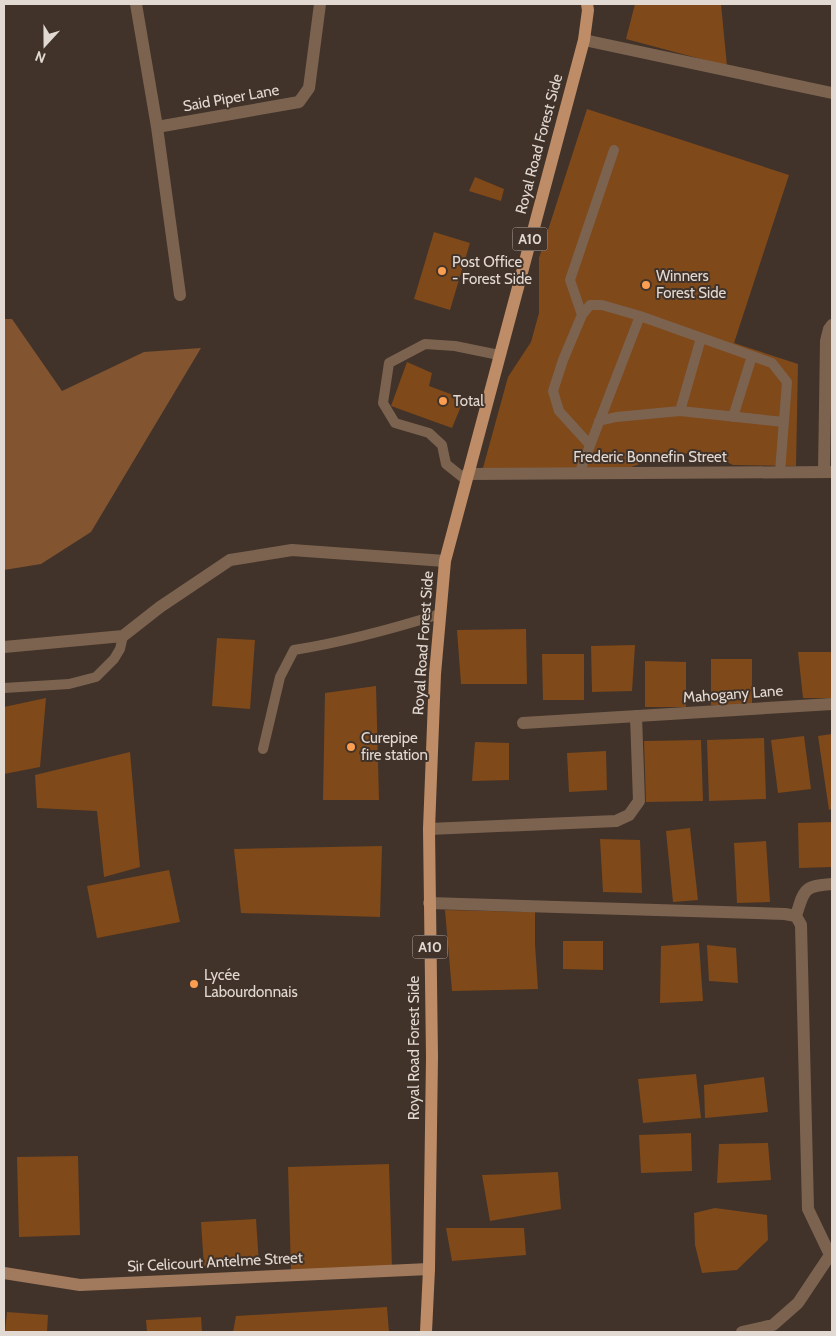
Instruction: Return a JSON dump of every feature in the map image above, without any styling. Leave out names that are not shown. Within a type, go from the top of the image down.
[{"type":"main road","name":"Royal Road Forest Side","points":[[426,1332],[429,1268],[432,1067],[429,829],[435,674],[445,562],[466,477],[584,40],[587,4]]},
{"type":"street","points":[[136,4],[180,295]]},
{"type":"street","name":"Said Piper Lane","points":[[156,128],[299,102],[309,88],[320,4]]},
{"type":"street","points":[[584,40],[832,93]]},
{"type":"street","points":[[828,472],[826,341],[832,325]]},
{"type":"street","name":"Frederic Bonnefin Street","points":[[466,477],[828,472]]},
{"type":"street","points":[[4,647],[122,636],[160,607],[230,560],[292,550],[445,562]]},
{"type":"street","name":"Mahogany Lane","points":[[523,723],[832,704]]},
{"type":"street","points":[[429,829],[616,821],[629,815],[639,801],[636,716]]},
{"type":"street","points":[[742,1332],[773,1325],[798,1303],[831,1253],[808,1209],[801,925],[796,916],[802,894],[813,886],[832,884]]},
{"type":"street","points":[[429,903],[785,914],[796,916]]},
{"type":"street","name":"Sir Celicourt Antelme Street","points":[[4,1273],[80,1285],[429,1268]]},
{"type":"lane","points":[[582,316],[570,280],[614,150]]},
{"type":"lane","points":[[590,445],[559,411],[553,391],[563,360],[582,316],[590,305],[602,306],[640,316],[772,363],[787,382],[780,472]]},
{"type":"lane","points":[[579,474],[640,316]]},
{"type":"lane","points":[[680,411],[701,338]]},
{"type":"lane","points":[[466,477],[446,464],[442,445],[429,433],[395,423],[383,403],[390,363],[425,344],[455,346],[499,356]]},
{"type":"lane","points":[[733,417],[752,356]]},
{"type":"lane","points":[[599,421],[616,417],[680,411],[784,422]]},
{"type":"lane","points":[[263,749],[280,677],[294,650],[329,645],[381,633],[440,614]]},
{"type":"lane","points":[[4,688],[69,684],[96,677],[114,659],[120,649],[122,636]]},
{"type":"shaded area","points":[[4,319],[12,319],[62,391],[144,352],[201,348],[91,532],[41,564],[4,570]]},
{"type":"building","points":[[635,4],[721,4],[727,66],[626,39]]},
{"type":"building","name":"Winners Forest Side","points":[[587,109],[789,175],[734,343],[798,364],[796,466],[733,465],[706,452],[666,455],[625,469],[483,468],[508,377],[531,342],[539,313],[539,258]]},
{"type":"building","points":[[475,177],[504,189],[501,201],[469,191]]},
{"type":"building","name":"Post Office - Forest Side","points":[[434,232],[470,243],[450,310],[414,299]]},
{"type":"building","points":[[407,362],[432,373],[429,386],[464,399],[452,428],[391,406]]},
{"type":"building","points":[[526,629],[527,684],[461,684],[457,630]]},
{"type":"building","points":[[217,638],[255,640],[250,709],[212,706]]},
{"type":"building","points":[[635,645],[632,691],[592,692],[591,646]]},
{"type":"building","points":[[798,652],[832,652],[832,698],[803,698]]},
{"type":"building","points":[[542,654],[584,654],[584,700],[543,700]]},
{"type":"building","points":[[711,659],[752,659],[752,705],[711,705]]},
{"type":"building","points":[[645,661],[686,662],[686,707],[645,707]]},
{"type":"building","name":"Curepipe fire station","points":[[376,686],[379,800],[323,800],[325,693]]},
{"type":"building","points":[[46,698],[40,767],[4,774],[4,707]]},
{"type":"building","points":[[832,734],[832,809],[829,810],[818,736]]},
{"type":"building","points":[[804,736],[811,789],[778,793],[771,740]]},
{"type":"building","points":[[764,738],[766,799],[709,801],[707,740]]},
{"type":"building","points":[[701,740],[703,801],[646,802],[644,741]]},
{"type":"building","points":[[475,742],[509,743],[509,780],[472,781]]},
{"type":"building","points":[[606,751],[607,790],[569,792],[567,753]]},
{"type":"building","points":[[130,752],[140,867],[104,877],[97,811],[37,808],[35,775]]},
{"type":"building","points":[[832,822],[832,867],[799,868],[798,823]]},
{"type":"building","points":[[690,828],[698,900],[673,902],[666,831]]},
{"type":"building","points":[[600,839],[640,840],[642,893],[603,892]]},
{"type":"building","points":[[766,841],[770,902],[737,903],[734,843]]},
{"type":"building","points":[[382,846],[380,917],[241,913],[234,849]]},
{"type":"building","points":[[169,870],[180,922],[97,938],[87,886]]},
{"type":"building","points":[[445,910],[535,912],[538,989],[452,991]]},
{"type":"building","points":[[563,941],[603,941],[603,970],[563,969]]},
{"type":"building","points":[[699,943],[703,1001],[660,1003],[661,946]]},
{"type":"building","points":[[707,945],[736,948],[738,983],[709,981]]},
{"type":"building","points":[[696,1074],[701,1118],[643,1123],[638,1079]]},
{"type":"building","points":[[764,1077],[768,1112],[705,1118],[704,1085]]},
{"type":"building","points":[[691,1133],[692,1171],[641,1173],[639,1135]]},
{"type":"building","points":[[768,1143],[771,1180],[717,1183],[719,1144]]},
{"type":"building","points":[[78,1156],[80,1235],[19,1237],[17,1157]]},
{"type":"building","points":[[389,1164],[392,1268],[291,1271],[288,1167]]},
{"type":"building","points":[[558,1172],[561,1209],[490,1221],[482,1175]]},
{"type":"building","points":[[715,1208],[767,1215],[768,1240],[737,1270],[702,1273],[695,1245],[694,1213]]},
{"type":"building","points":[[256,1219],[259,1264],[204,1267],[201,1222]]},
{"type":"building","points":[[446,1228],[524,1228],[526,1255],[452,1261]]},
{"type":"building","points":[[387,1307],[389,1332],[233,1332],[236,1316]]},
{"type":"building","points":[[7,1312],[48,1315],[47,1332],[5,1332]]},
{"type":"building","points":[[201,1317],[202,1332],[147,1332],[146,1320]]},
{"type":"place","name":"Post Office - Forest Side","points":[[442,271]]},
{"type":"place","name":"Winners Forest Side","points":[[646,285]]},
{"type":"place","name":"Total","points":[[443,401]]},
{"type":"place","name":"Curepipe fire station","points":[[351,747]]},
{"type":"place","name":"Lycée Labourdonnais","points":[[194,984]]}]
